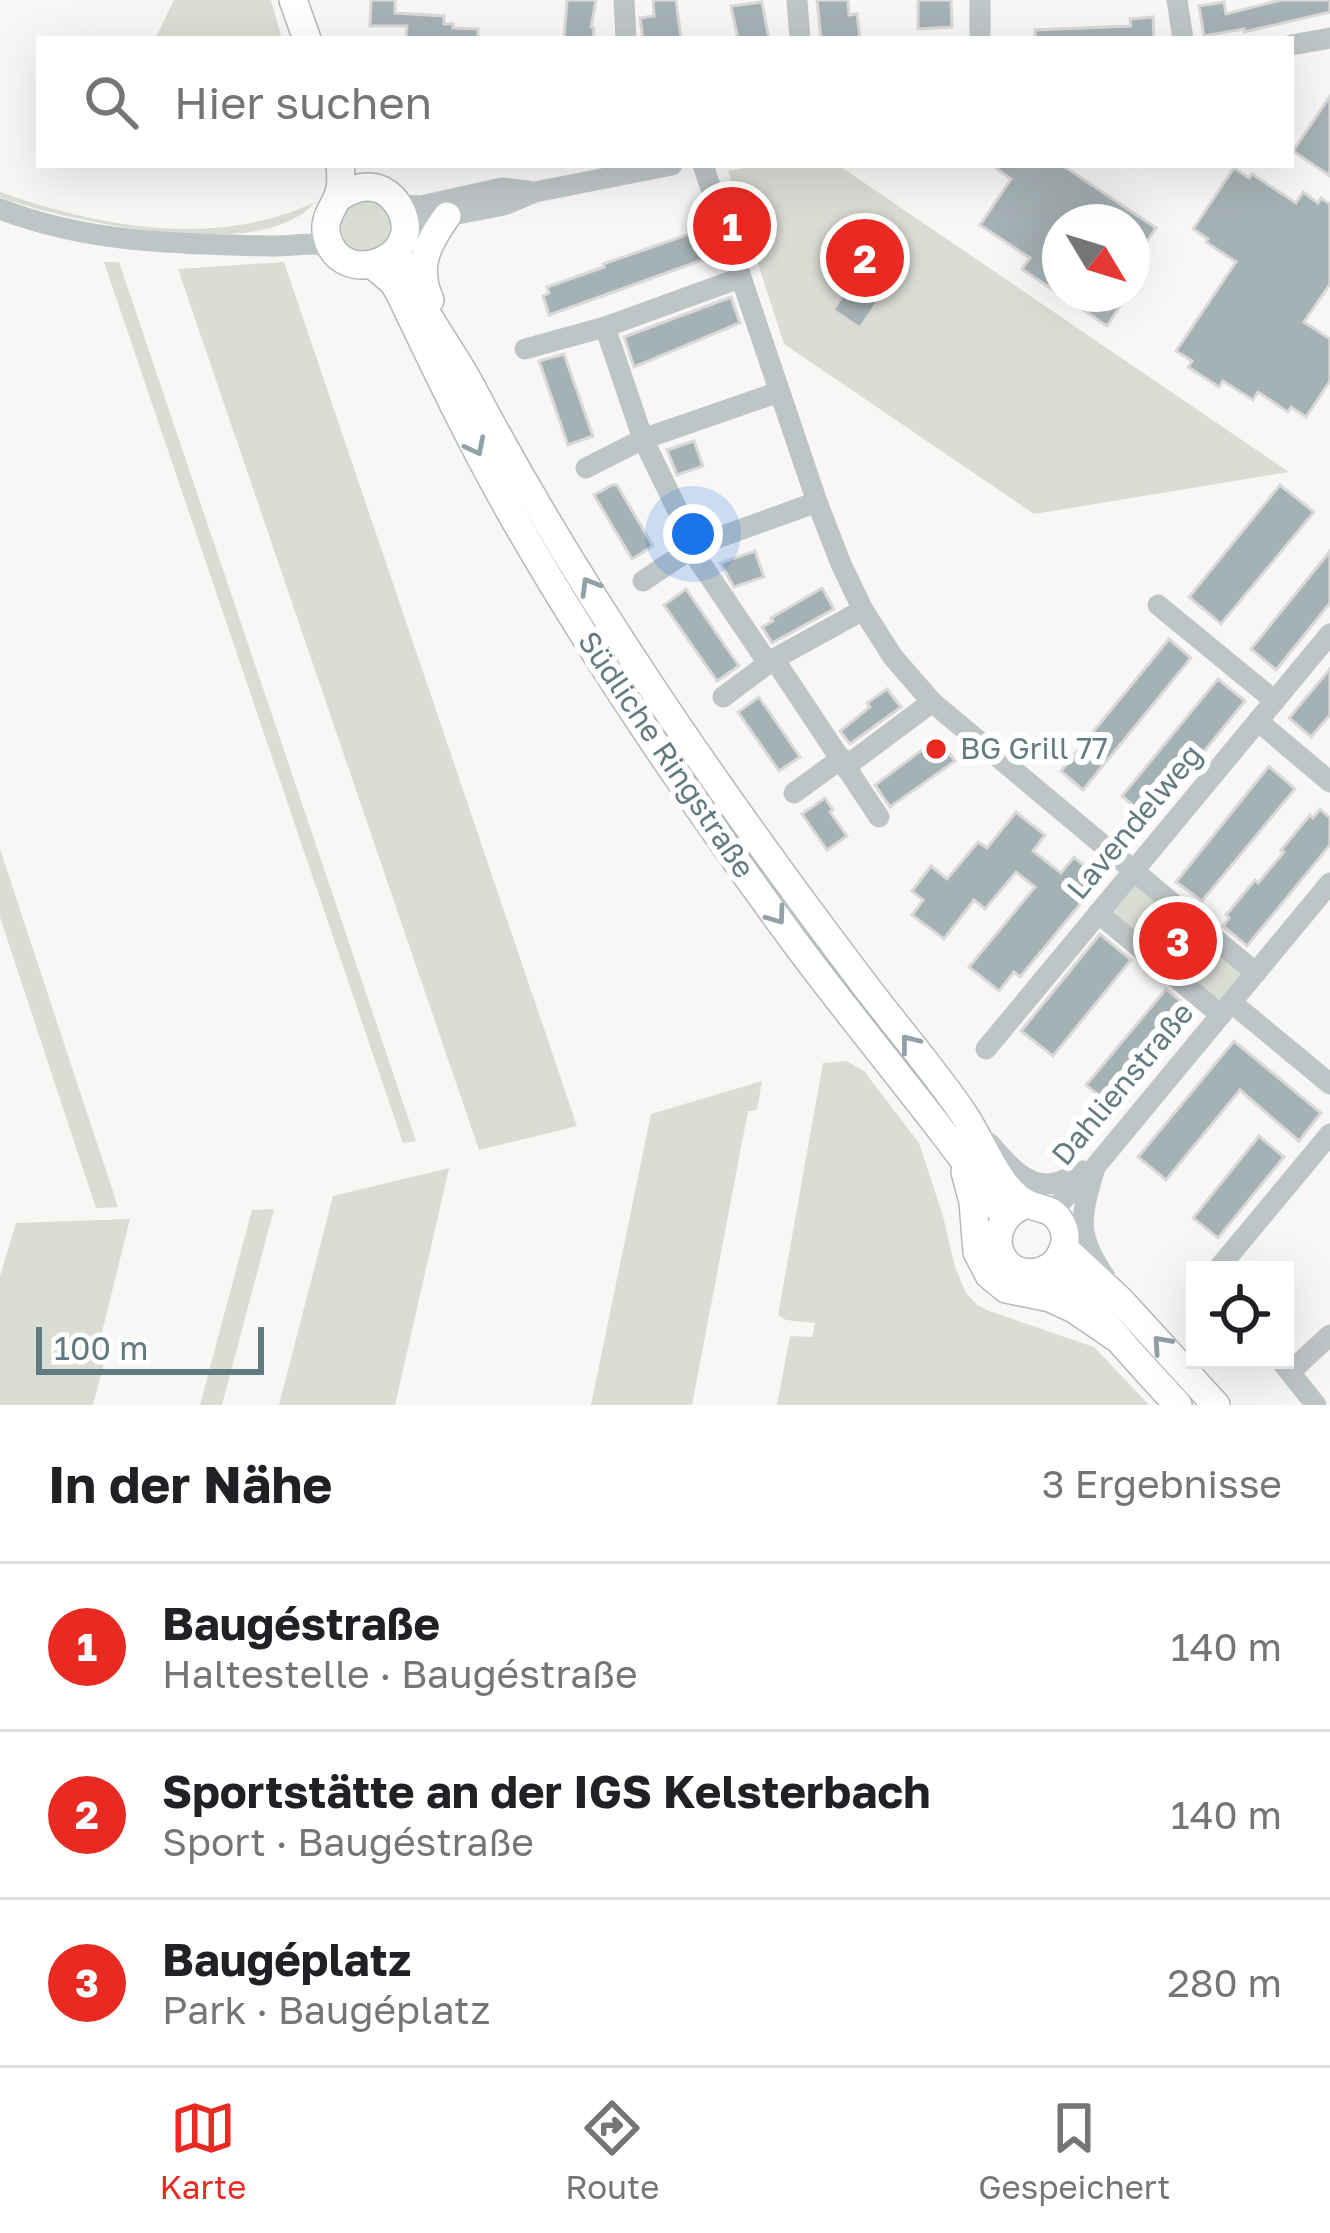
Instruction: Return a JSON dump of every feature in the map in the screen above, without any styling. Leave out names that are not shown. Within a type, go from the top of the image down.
[{"type":"main road","points":[[293,0],[307,36]]},
{"type":"main road","points":[[332,222],[340,168]]},
{"type":"main road","name":"Südliche Ringstraße","points":[[393,238],[350,263],[332,222],[363,176],[382,190],[407,280],[527,488],[666,706],[798,896],[961,1110],[1006,1185],[1028,1211]]},
{"type":"main road","points":[[440,333],[421,276],[424,255],[447,216]]},
{"type":"main road","name":"Südliche Ringstraße","points":[[393,238],[393,282],[504,502],[615,683],[710,824],[959,1154],[1028,1211],[1060,1220],[1065,1232],[1056,1258],[1034,1273],[1004,1260],[997,1240],[999,1226],[1028,1211]]},
{"type":"main road","points":[[959,1154],[973,1202],[977,1252],[989,1275],[1006,1289],[1050,1298],[1074,1309],[1118,1339]]},
{"type":"main road","name":"Südliche Ringstraße","points":[[1056,1258],[1068,1282],[1178,1405]]},
{"type":"main road","name":"Südliche Ringstraße","points":[[1056,1258],[1122,1301],[1216,1405]]},
{"type":"street","points":[[624,0],[626,36]]},
{"type":"street","points":[[797,0],[800,36]]},
{"type":"street","points":[[980,0],[980,36]]},
{"type":"street","points":[[1177,0],[1183,36]]},
{"type":"street","points":[[1294,44],[1330,38]]},
{"type":"street","points":[[393,238],[447,216],[648,168]]},
{"type":"street","points":[[704,168],[817,502],[863,610],[893,657],[932,703],[1256,973]]},
{"type":"street","points":[[393,238],[421,206],[502,188],[535,192]]},
{"type":"street","points":[[0,209],[119,240],[206,245],[239,244],[332,222]]},
{"type":"street","points":[[525,349],[605,327],[740,278]]},
{"type":"street","points":[[605,327],[643,439],[693,548],[879,817]]},
{"type":"street","points":[[586,468],[643,439],[779,392]]},
{"type":"street","points":[[644,581],[693,548],[817,502]]},
{"type":"street","points":[[1159,605],[1274,701]]},
{"type":"street","points":[[723,697],[771,661],[863,610]]},
{"type":"street","name":"Lavendelweg","points":[[986,1049],[1330,634]]},
{"type":"street","points":[[794,793],[932,703]]},
{"type":"street","points":[[1258,722],[1330,782]]},
{"type":"street","name":"Dahlienstraße","points":[[1028,1211],[1095,1167],[1330,883]]},
{"type":"street","points":[[1098,913],[1330,1084]]},
{"type":"street","name":"Südliche Ringstraße","points":[[961,1110],[1005,1162],[1037,1184],[1053,1184],[1095,1167]]},
{"type":"street","points":[[1224,1261],[1330,1134]]},
{"type":"street","name":"Südliche Ringstraße","points":[[1095,1167],[1082,1211],[1082,1231],[1094,1261],[1122,1301]]},
{"type":"street","points":[[1294,1360],[1330,1335]]},
{"type":"street","points":[[1287,1369],[1316,1405]]},
{"type":"shaded area","points":[[174,0],[271,0],[281,36],[156,36]]},
{"type":"shaded area","points":[[842,168],[1042,304],[1042,312],[1054,312],[1289,472],[1034,514],[784,344],[728,171]]},
{"type":"shaded area","points":[[0,192],[77,215],[158,228],[238,225],[315,202],[289,221],[213,235],[121,227],[7,200]]},
{"type":"shaded area","points":[[362,196],[390,207],[396,235],[365,259],[338,244],[337,212]]},
{"type":"shaded area","points":[[104,262],[119,262],[416,1141],[403,1143]]},
{"type":"shaded area","points":[[284,262],[577,1126],[479,1150],[178,269]]},
{"type":"shaded area","points":[[0,849],[118,1207],[96,1208],[0,917]]},
{"type":"shaded area","points":[[1143,868],[1255,962],[1213,1013],[1101,920]]},
{"type":"shaded area","points":[[846,1061],[864,1071],[919,1143],[966,1293],[989,1311],[1094,1347],[1149,1405],[777,1405],[790,1336],[812,1337],[815,1323],[778,1315],[823,1063]]},
{"type":"shaded area","points":[[762,1081],[757,1110],[748,1111],[692,1405],[591,1405],[651,1114]]},
{"type":"shaded area","points":[[449,1168],[395,1405],[279,1405],[333,1196]]},
{"type":"shaded area","points":[[274,1209],[222,1405],[200,1405],[252,1210]]},
{"type":"shaded area","points":[[130,1219],[101,1336],[107,1352],[93,1405],[0,1405],[0,1276],[16,1223]]},
{"type":"building","points":[[371,0],[395,0],[395,13],[444,16],[444,24],[478,29],[478,36],[406,36],[407,26],[370,26]]},
{"type":"building","points":[[567,0],[596,0],[593,36],[564,36]]},
{"type":"building","points":[[653,0],[676,0],[681,36],[643,36],[640,18],[654,16]]},
{"type":"building","points":[[817,0],[848,0],[849,15],[857,14],[860,36],[821,36]]},
{"type":"building","points":[[918,0],[951,0],[952,27],[918,29]]},
{"type":"building","points":[[1281,0],[1330,0],[1330,12],[1204,36],[1199,6],[1224,2],[1226,14]]},
{"type":"building","points":[[762,2],[768,36],[737,36],[731,6]]},
{"type":"building","points":[[1153,17],[1154,36],[1035,36],[1035,30],[1131,26],[1130,19]]},
{"type":"building","points":[[1330,96],[1330,176],[1294,150]]},
{"type":"building","points":[[995,168],[1066,168],[1120,204],[1042,204],[1042,282],[1022,269],[1030,258],[980,225],[1011,179]]},
{"type":"building","points":[[1234,168],[1249,178],[1252,174],[1296,203],[1303,192],[1318,203],[1321,198],[1330,204],[1330,284],[1304,322],[1330,339],[1330,381],[1306,417],[1291,407],[1288,412],[1258,392],[1253,400],[1223,381],[1219,387],[1188,367],[1192,361],[1176,351],[1236,262],[1193,229]]},
{"type":"building","points":[[701,230],[711,257],[549,315],[543,296],[549,293],[547,287]]},
{"type":"building","points":[[882,237],[909,255],[860,328],[833,310]]},
{"type":"building","points":[[731,297],[740,323],[634,367],[624,337]]},
{"type":"building","points":[[1086,312],[1116,312],[1107,326]]},
{"type":"building","points":[[564,354],[593,436],[568,445],[539,361]]},
{"type":"building","points":[[694,441],[703,466],[677,475],[667,450]]},
{"type":"building","points":[[617,485],[653,546],[632,559],[594,495]]},
{"type":"building","points":[[1280,485],[1314,512],[1221,624],[1189,597]]},
{"type":"building","points":[[755,551],[764,577],[734,587],[720,563]]},
{"type":"building","points":[[1330,551],[1330,603],[1276,670],[1251,649]]},
{"type":"building","points":[[822,588],[834,609],[772,643],[762,627]]},
{"type":"building","points":[[686,589],[739,666],[717,681],[664,605]]},
{"type":"building","points":[[1169,639],[1191,658],[1083,790],[1061,771]]},
{"type":"building","points":[[1330,669],[1330,715],[1311,737],[1289,718]]},
{"type":"building","points":[[1218,679],[1245,701],[1149,819],[1122,796]]},
{"type":"building","points":[[887,689],[901,707],[850,744],[840,731]]},
{"type":"building","points":[[759,697],[800,757],[779,771],[738,712]]},
{"type":"building","points":[[938,738],[955,761],[890,807],[875,785]]},
{"type":"building","points":[[1269,766],[1295,789],[1202,901],[1176,882]]},
{"type":"building","points":[[825,798],[847,836],[827,850],[802,814]]},
{"type":"building","points":[[1320,809],[1330,818],[1330,845],[1247,946],[1223,926],[1229,918],[1226,915]]},
{"type":"building","points":[[1016,812],[1045,835],[1033,851],[1061,873],[1074,857],[1101,879],[1020,977],[1014,972],[999,991],[969,967],[1035,887],[1016,872],[985,909],[974,900],[944,939],[912,915],[923,900],[912,891],[931,866],[947,879],[978,842],[987,848]]},
{"type":"building","points":[[1100,934],[1131,960],[1053,1056],[1021,1031]]},
{"type":"building","points":[[1166,989],[1195,1013],[1115,1109],[1086,1085]]},
{"type":"building","points":[[1234,1041],[1321,1113],[1299,1141],[1240,1090],[1166,1180],[1138,1157]]},
{"type":"building","points":[[1259,1136],[1284,1157],[1218,1238],[1193,1218]]},
{"type":"place","name":"Baugéstraße","points":[[732,226]]},
{"type":"place","name":"Sportstätte an der IGS Kelsterbach","points":[[865,258]]},
{"type":"place","name":"BG Grill 77","points":[[936,749]]},
{"type":"place","name":"Baugéplatz","points":[[1178,941]]}]
